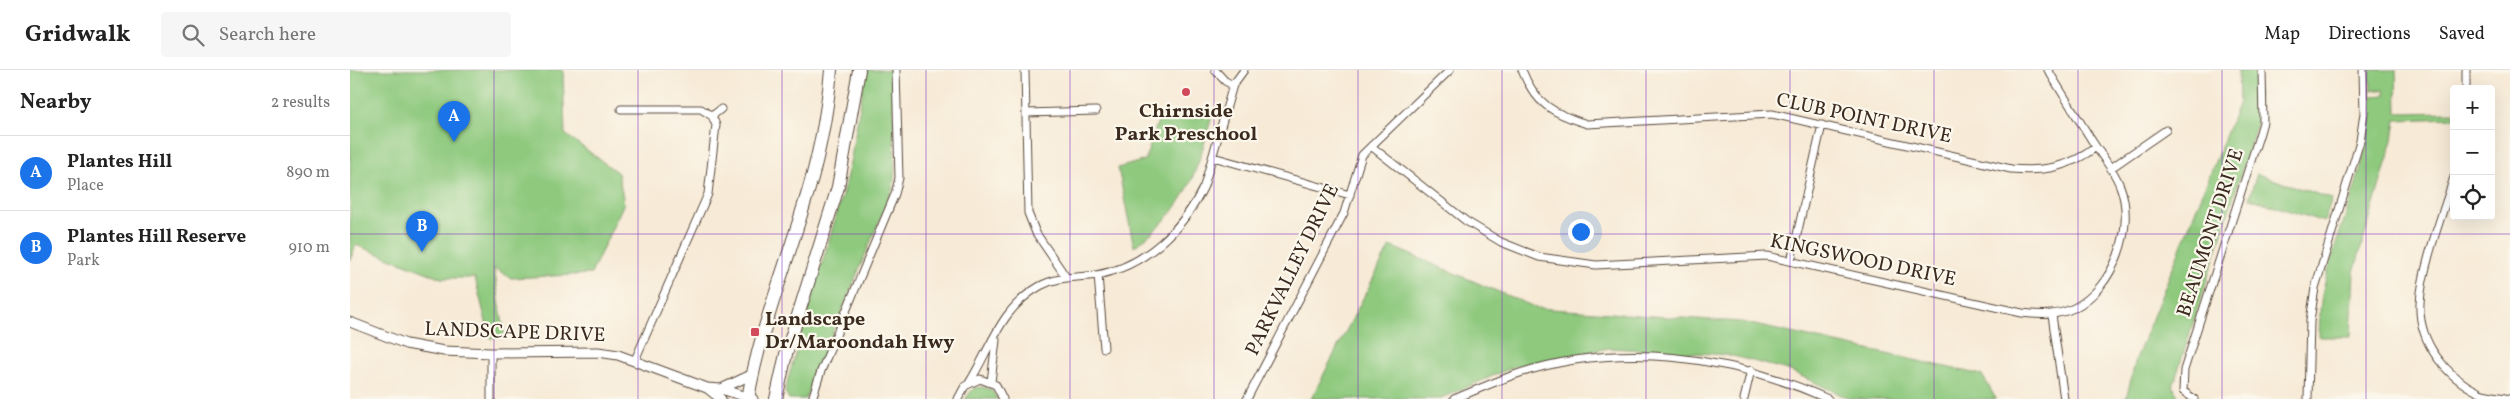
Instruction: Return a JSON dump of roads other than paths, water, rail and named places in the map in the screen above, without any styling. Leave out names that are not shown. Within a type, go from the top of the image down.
[{"type":"highway","points":[[750,399],[753,374],[769,313],[804,207],[816,155],[831,70]]},
{"type":"highway","points":[[776,399],[786,354],[838,187],[858,70]]},
{"type":"street","points":[[812,399],[821,371],[895,194],[899,178],[896,70]]},
{"type":"street","points":[[1025,70],[1028,213],[1036,234],[1066,277]]},
{"type":"street","points":[[1215,70],[1225,81],[1233,85]]},
{"type":"street","points":[[958,399],[1008,313],[1028,295],[1041,286],[1066,277],[1098,274],[1136,260],[1168,237],[1197,200],[1214,157],[1233,85],[1244,70]]},
{"type":"street","name":"PARKVALLEY DRIVE","points":[[1247,399],[1344,213],[1362,155],[1450,70]]},
{"type":"street","name":"CLUB POINT DRIVE","points":[[1522,70],[1541,102],[1561,116],[1587,124],[1772,114],[2012,169],[2033,171],[2056,168],[2075,161],[2096,147]]},
{"type":"street","name":"KINGSWOOD DRIVE","points":[[1371,146],[1466,221],[1501,242],[1539,257],[1596,265],[1751,256],[1791,261],[2022,313],[2052,315],[2073,309],[2095,292],[2104,282],[2124,234],[2125,207],[2120,184],[2048,70]]},
{"type":"street","name":"BEAUMONT DRIVE","points":[[2194,399],[2183,391],[2184,370],[2260,136],[2263,122],[2262,70]]},
{"type":"street","points":[[2308,399],[2310,321],[2315,288],[2360,142],[2364,102],[2363,70]]},
{"type":"street","points":[[2466,70],[2466,85]]},
{"type":"street","points":[[620,109],[696,108],[706,111],[712,116],[715,121],[716,133],[708,194],[635,360]]},
{"type":"street","points":[[712,116],[721,109]]},
{"type":"street","points":[[1026,113],[1096,111]]},
{"type":"street","points":[[1791,261],[1822,125]]},
{"type":"street","points":[[2111,168],[2166,130]]},
{"type":"street","points":[[1214,157],[1350,195]]},
{"type":"street","points":[[2450,191],[2422,288],[2422,322],[2434,356],[2456,379],[2481,393],[2510,399]]},
{"type":"street","points":[[1098,274],[1104,348]]},
{"type":"street","points":[[2052,315],[2064,399]]},
{"type":"street","name":"LANDSCAPE DRIVE","points":[[350,322],[406,344],[425,349],[491,353],[598,352],[635,360],[707,388],[721,399]]},
{"type":"street","points":[[991,382],[996,332]]},
{"type":"street","points":[[491,353],[491,399]]},
{"type":"street","points":[[1454,399],[1523,373],[1574,361],[1630,355],[1687,357],[1751,370],[1828,399]]},
{"type":"street","points":[[1744,399],[1751,370]]},
{"type":"street","points":[[721,389],[753,374]]},
{"type":"street","points":[[969,383],[980,379],[991,382],[1004,398]]},
{"type":"street","name":"LANDSCAPE DRIVE","points":[[707,388],[721,389],[750,399]]},
{"type":"place","name":"Chirnside Park Preschool","points":[[1186,92]]},
{"type":"place","name":"Plantes Hill","points":[[454,142]]},
{"type":"place","name":"Plantes Hill Reserve","points":[[422,252]]},
{"type":"place","name":"Landscape Dr/Maroondah Hwy","points":[[755,332]]}]
